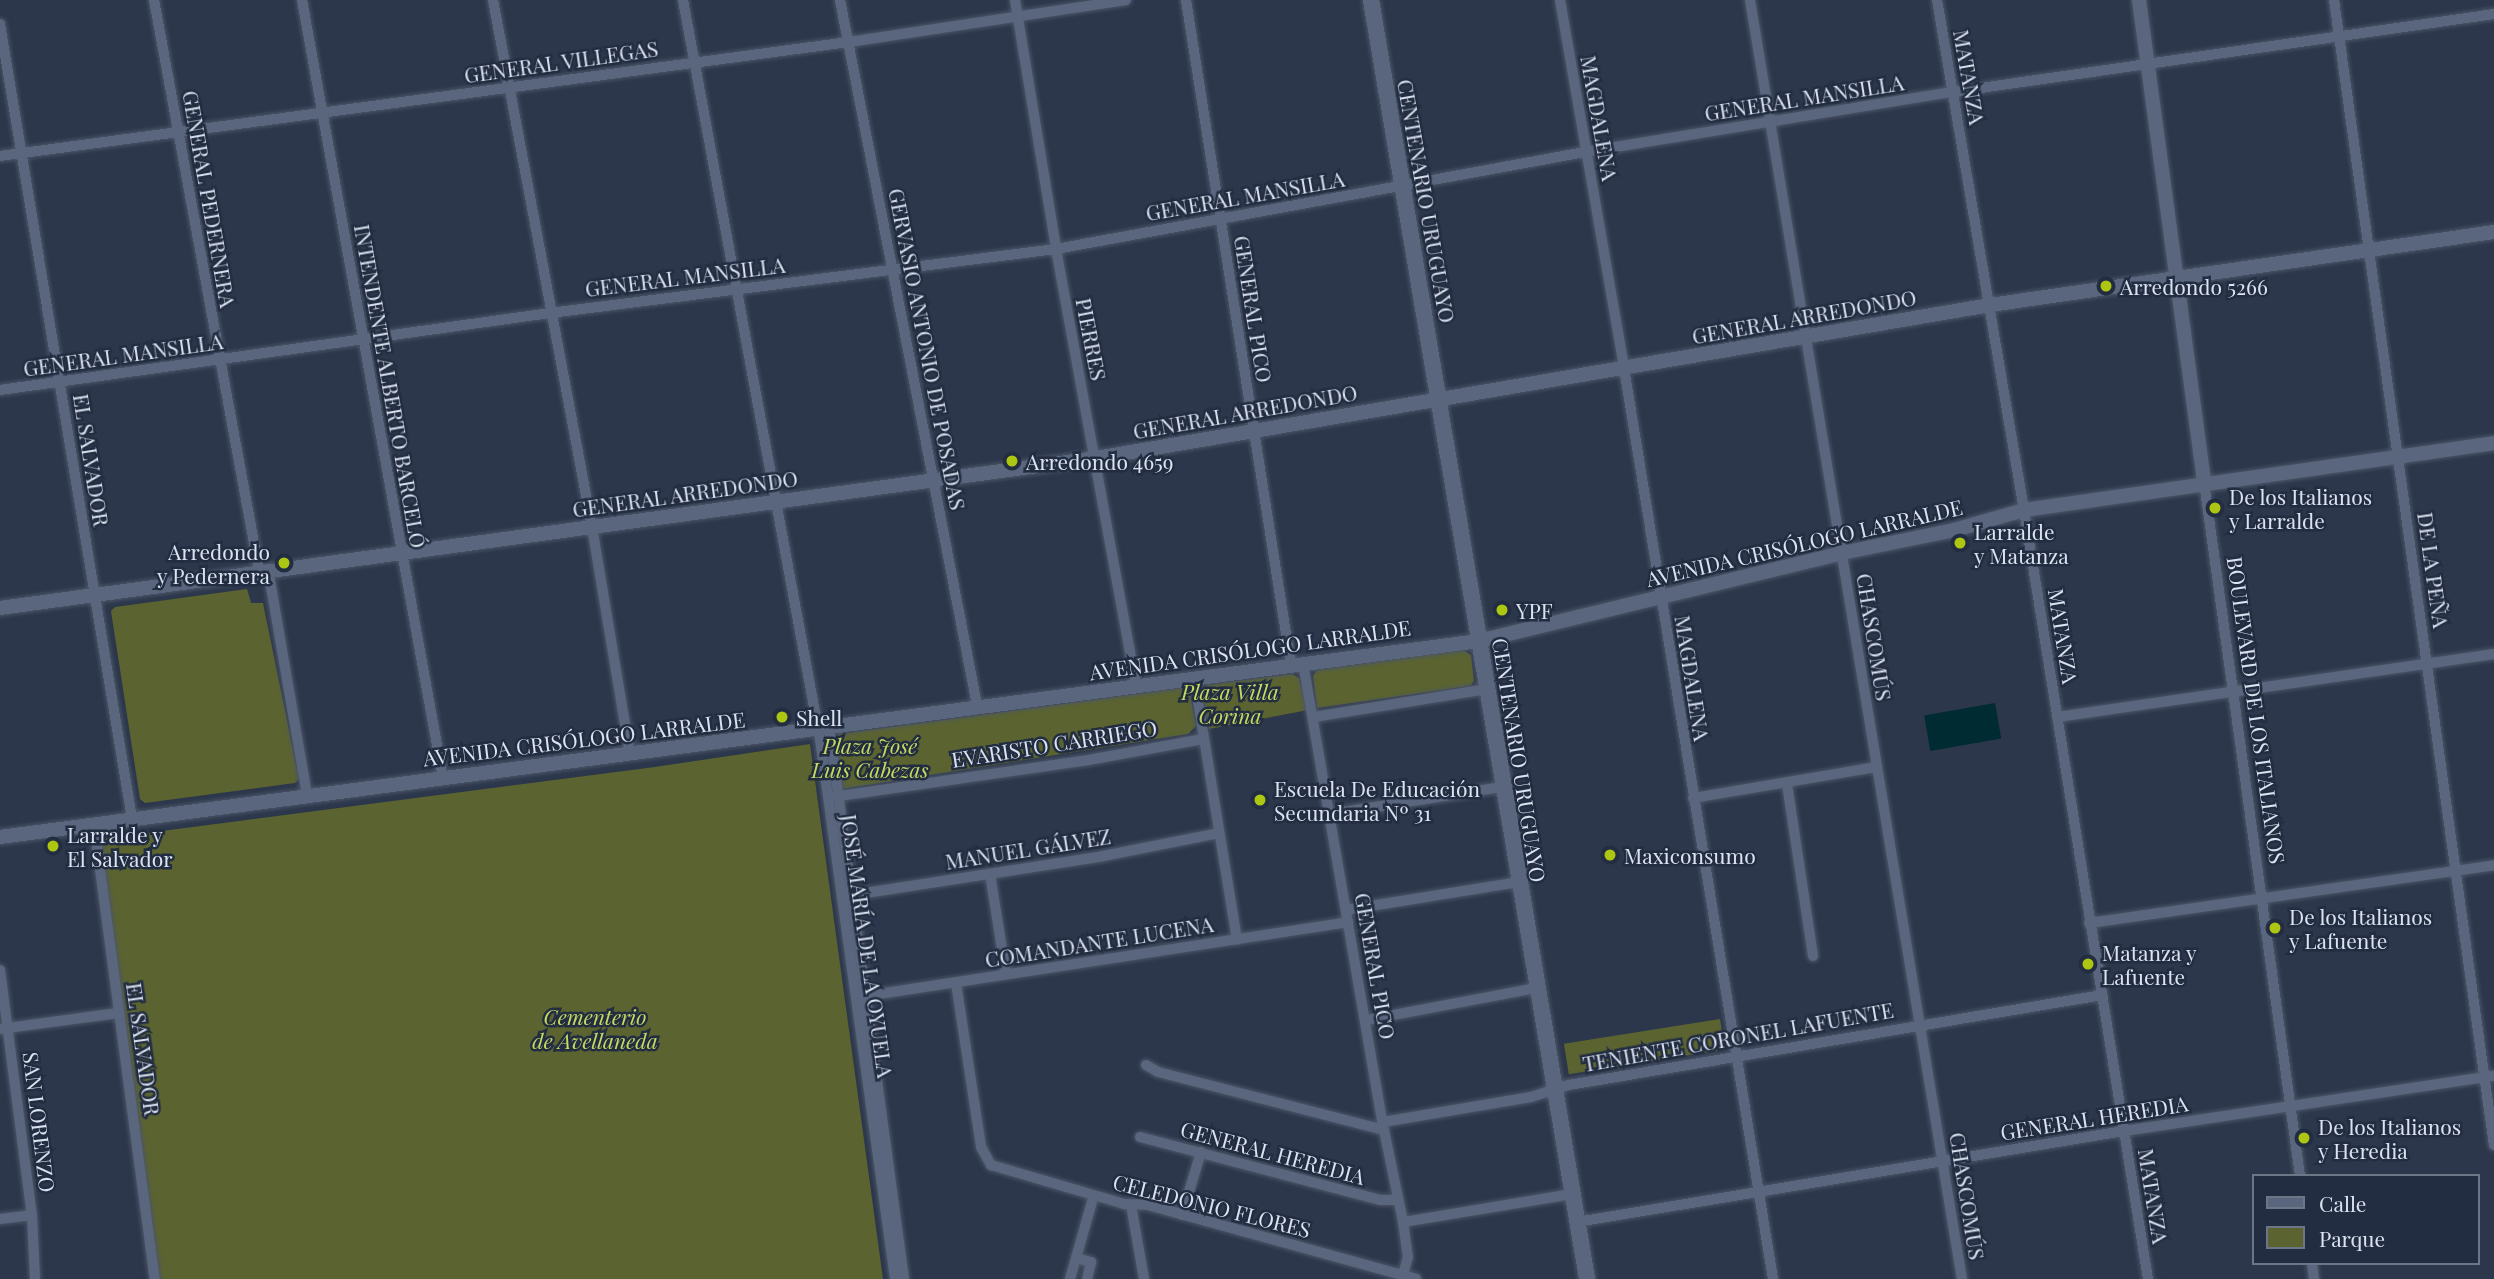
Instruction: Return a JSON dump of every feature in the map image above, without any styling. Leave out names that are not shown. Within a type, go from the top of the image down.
[{"type":"main road","name":"CENTENARIO URUGUAYO","points":[[1371,0],[1587,1279]]},
{"type":"street","name":"GENERAL PEDERNERA","points":[[154,0],[220,359],[307,795]]},
{"type":"street","name":"INTENDENTE ALBERTO BARCELÓ","points":[[302,0],[443,778]]},
{"type":"street","points":[[493,0],[592,527],[630,753]]},
{"type":"street","name":"JOSÉ MARÍA DE LA OYUELA","points":[[683,0],[777,501],[824,728],[904,1279]]},
{"type":"street","name":"GERVASIO ANTONIO DE POSADAS","points":[[841,0],[977,705]]},
{"type":"street","name":"PIERRES","points":[[1015,0],[1056,249],[1136,684]]},
{"type":"street","name":"GENERAL VILLEGAS","points":[[0,156],[849,42],[1126,0]]},
{"type":"street","name":"GENERAL PICO","points":[[1186,0],[1253,431],[1297,664],[1314,717],[1403,1222],[1408,1257],[1403,1275]]},
{"type":"street","name":"MAGDALENA","points":[[1560,0],[1624,368],[1773,1279]]},
{"type":"street","name":"CHASCOMÚS","points":[[1750,0],[1962,1279]]},
{"type":"street","name":"MATANZA","points":[[1937,0],[2024,510],[2148,1279]]},
{"type":"street","name":"BOULEVARD DE LOS ITALIANOS","points":[[2139,0],[2300,1174]]},
{"type":"street","name":"DE LA PEÑA","points":[[2334,0],[2455,871],[2489,1077],[2494,1144]]},
{"type":"street","name":"GENERAL MANSILLA","points":[[0,390],[550,313],[1056,249],[1586,152],[1953,93],[2494,14]]},
{"type":"street","name":"EL SALVADOR","points":[[0,24],[132,819]]},
{"type":"street","name":"GENERAL ARREDONDO","points":[[0,608],[1096,458],[1990,305],[2494,232]]},
{"type":"street","name":"AVENIDA CRISÓLOGO LARRALDE","points":[[0,837],[824,728],[977,705],[1479,641],[1842,553],[1954,530],[2024,510],[2204,482],[2494,443]]},
{"type":"street","points":[[2057,717],[2494,654]]},
{"type":"street","points":[[1194,677],[1237,940]]},
{"type":"street","points":[[1314,717],[1486,689]]},
{"type":"street","name":"EVARISTO CARRIEGO","points":[[833,797],[1083,761],[1203,739]]},
{"type":"street","points":[[1693,798],[1876,767]]},
{"type":"street","points":[[1787,784],[1813,956]]},
{"type":"street","points":[[1330,814],[1503,788]]},
{"type":"street","name":"EL SALVADOR","points":[[94,824],[155,1279]]},
{"type":"street","name":"MANUEL GÁLVEZ","points":[[847,896],[990,874],[1219,833]]},
{"type":"street","points":[[2089,923],[2494,866]]},
{"type":"street","points":[[990,874],[1006,975]]},
{"type":"street","name":"COMANDANTE LUCENA","points":[[861,997],[1237,940],[1518,882]]},
{"type":"street","name":"SAN LORENZO","points":[[0,970],[4,1028],[32,1215],[35,1279]]},
{"type":"street","name":"CELEDONIO FLORES","points":[[956,983],[981,1147],[985,1158],[999,1168],[1131,1205],[1148,1205],[1375,1274],[1403,1275],[1416,1279]]},
{"type":"street","points":[[1367,1020],[1536,989]]},
{"type":"street","name":"TENIENTE CORONEL LAFUENTE","points":[[1146,1065],[1158,1072],[1384,1126],[1531,1097],[1555,1089],[1735,1056],[2102,995]]},
{"type":"street","name":"JOSÉ MARÍA DE LA OYUELA","points":[[861,997],[895,1279]]},
{"type":"street","points":[[4,1028],[119,1013]]},
{"type":"street","name":"GENERAL HEREDIA","points":[[1577,1222],[2124,1131],[2489,1077]]},
{"type":"street","name":"GENERAL HEREDIA","points":[[1140,1137],[1380,1200],[1398,1200]]},
{"type":"street","points":[[1182,1215],[1201,1152]]},
{"type":"street","points":[[1403,1222],[1572,1194]]},
{"type":"street","points":[[1070,1279],[1094,1195]]},
{"type":"street","points":[[1131,1205],[1144,1279]]},
{"type":"street","points":[[0,1219],[32,1215]]},
{"type":"street","points":[[1076,1258],[1091,1262],[1087,1279]]},
{"type":"green space","points":[[247,589],[251,603],[263,603],[299,779],[295,783],[145,803],[140,799],[111,611],[115,607]]},
{"type":"green space","points":[[1463,650],[1471,655],[1474,681],[1470,686],[1317,708],[1313,676],[1317,670]]},
{"type":"green space","name":"Plaza Villa Corina","points":[[1292,674],[1299,678],[1308,710],[1209,729],[1202,693],[1207,685]]},
{"type":"green space","name":"Plaza José Luis Cabezas","points":[[1181,688],[1190,694],[1196,726],[1188,734],[842,789],[835,739],[839,734]]},
{"type":"green space","name":"Cementerio de Avellaneda","points":[[810,744],[883,1279],[158,1279],[101,839],[655,767]]},
{"type":"green space","points":[[1720,1019],[1725,1050],[1569,1074],[1564,1044]]},
{"type":"shaded area","points":[[1995,703],[2001,738],[1930,751],[1924,716]]},
{"type":"place","name":"Arredondo 5266","points":[[2106,286]]},
{"type":"place","name":"Arredondo 4659","points":[[1012,461]]},
{"type":"place","name":"De los Italianos y Larralde","points":[[2215,508]]},
{"type":"place","name":"Larralde y Matanza","points":[[1960,543]]},
{"type":"place","name":"Arredondo y Pedernera","points":[[284,563]]},
{"type":"place","name":"YPF","points":[[1502,610]]},
{"type":"place","name":"Shell","points":[[782,717]]},
{"type":"place","name":"Escuela De Educación Secundaria Nº 31","points":[[1260,800]]},
{"type":"place","name":"Larralde y El Salvador","points":[[53,846]]},
{"type":"place","name":"Maxiconsumo","points":[[1610,855]]},
{"type":"place","name":"De los Italianos y Lafuente","points":[[2275,928]]},
{"type":"place","name":"Matanza y Lafuente","points":[[2088,964]]},
{"type":"place","name":"De los Italianos y Heredia","points":[[2304,1138]]}]
